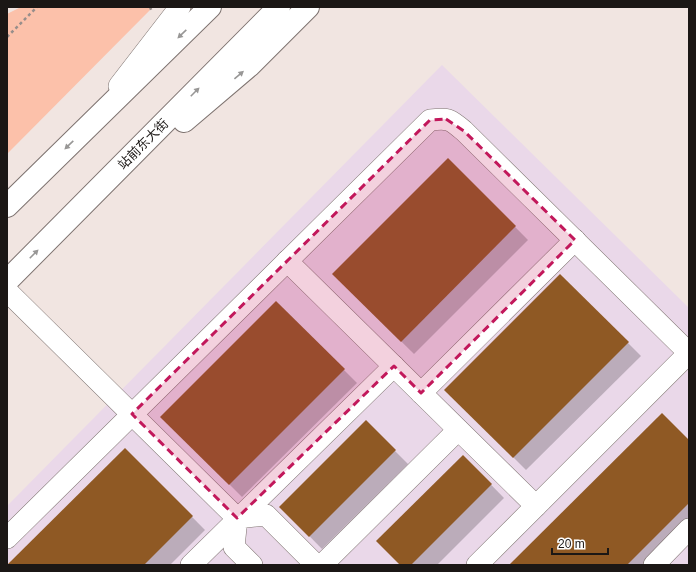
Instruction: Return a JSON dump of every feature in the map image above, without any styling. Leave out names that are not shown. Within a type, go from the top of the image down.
[{"type":"main road","points":[[7,206],[210,7]]},
{"type":"main road","name":"站前东大街","points":[[7,281],[279,7]]},
{"type":"main road","points":[[80,208],[250,65],[308,7]]},
{"type":"street","points":[[88,127],[180,7]]},
{"type":"street","points":[[7,538],[430,120],[446,119],[454,122],[464,131],[689,353],[477,565]]},
{"type":"street","points":[[421,393],[575,240]]},
{"type":"street","points":[[287,261],[536,506]]},
{"type":"street","points":[[7,290],[237,518]]},
{"type":"street","points":[[191,565],[237,518],[394,366]]},
{"type":"street","points":[[322,565],[458,430]]},
{"type":"street","points":[[237,518],[266,515],[316,565]]},
{"type":"street","points":[[237,518],[234,548],[252,565]]},
{"type":"street","points":[[654,565],[689,529]]},
{"type":"path","points":[[7,37],[37,7]]},
{"type":"highlighted area","points":[[446,119],[464,131],[575,240],[421,393],[394,366],[237,518],[132,414],[430,120]]},
{"type":"shaded area","points":[[21,7],[153,7],[7,154],[7,14]]},
{"type":"shaded area","points":[[442,65],[689,308],[689,565],[7,565],[7,506]]},
{"type":"building","points":[[448,158],[516,226],[401,342],[332,274]]},
{"type":"building","points":[[560,274],[629,342],[513,458],[444,390]]},
{"type":"building","points":[[276,301],[345,369],[229,485],[160,417]]},
{"type":"building","points":[[662,413],[689,440],[689,503],[627,565],[509,565]]},
{"type":"building","points":[[366,420],[396,450],[309,537],[279,507]]},
{"type":"building","points":[[125,448],[193,516],[144,565],[7,565]]},
{"type":"building","points":[[463,455],[492,484],[411,565],[400,565],[376,541]]}]
